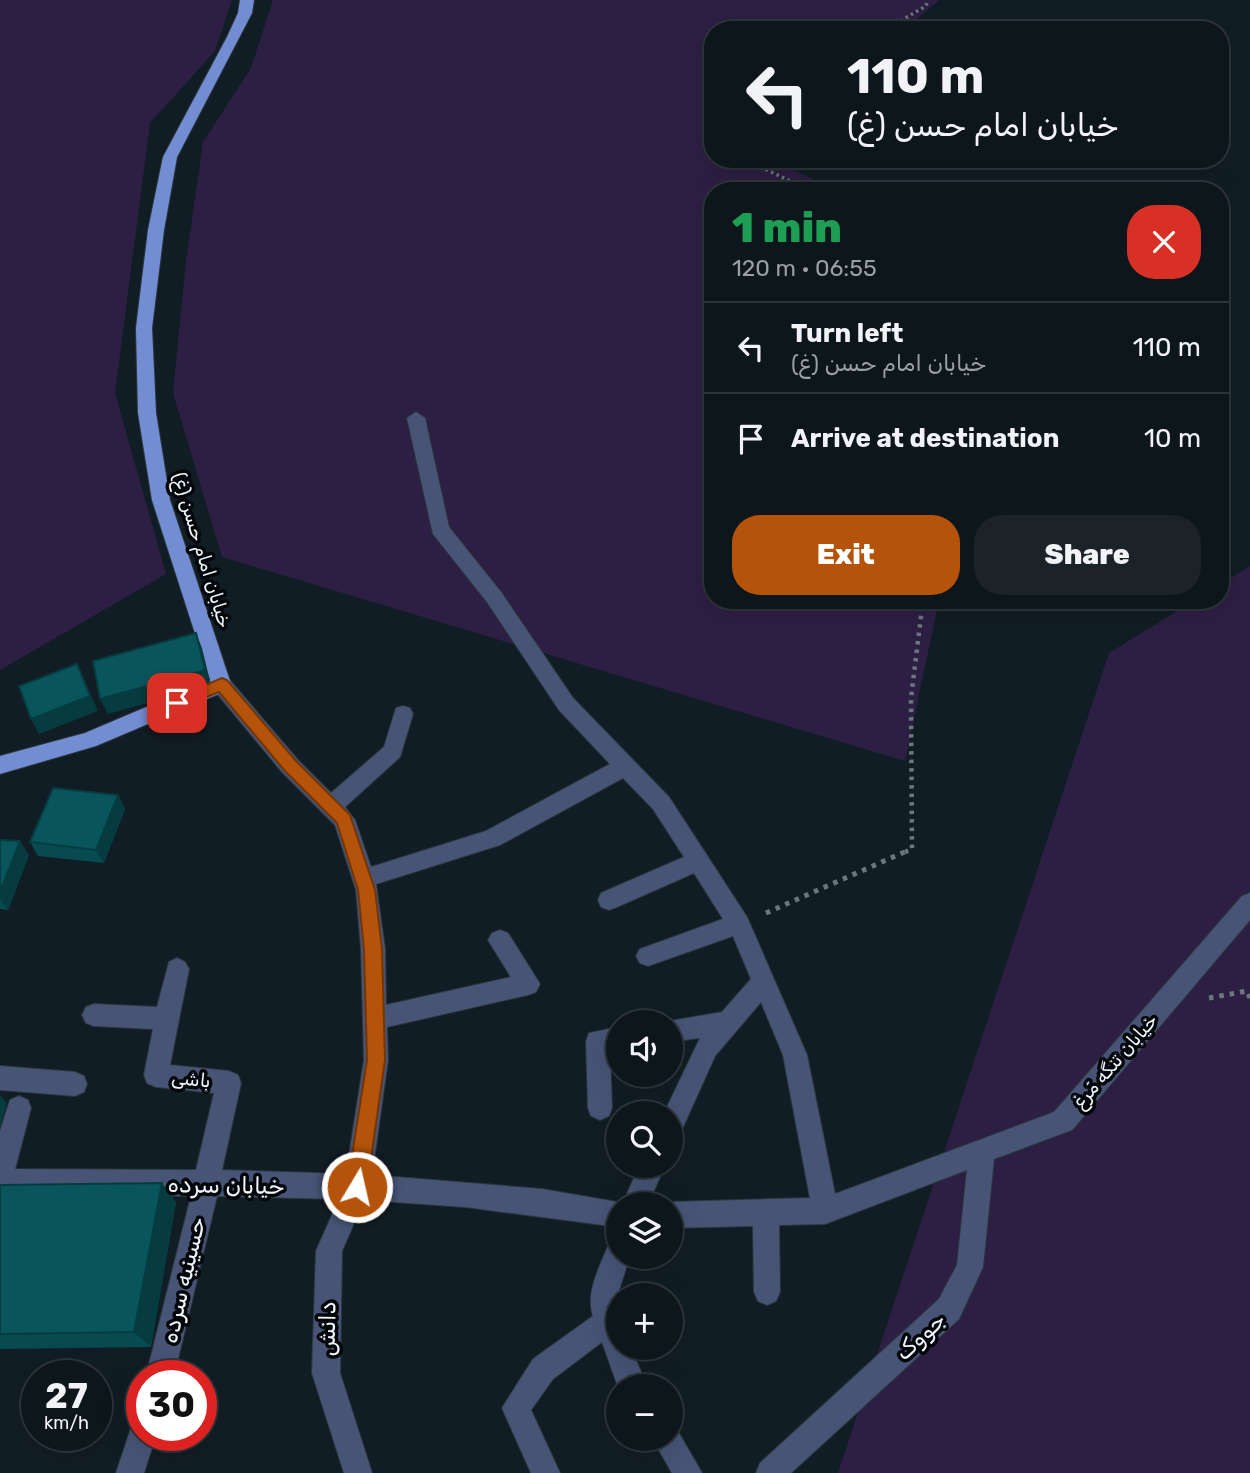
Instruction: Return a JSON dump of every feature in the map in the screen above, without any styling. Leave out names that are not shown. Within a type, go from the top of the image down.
[{"type":"main road","name":"خیابان امام حسن (غ)","points":[[222,684],[161,500],[147,413],[144,328],[156,230],[170,158],[234,37],[245,13],[247,0]]},
{"type":"main road","points":[[0,765],[89,740],[222,684]]},
{"type":"street","points":[[416,418],[440,529],[494,597],[566,704],[661,803],[700,860],[739,924],[795,1055],[825,1211],[683,1215]]},
{"type":"street","name":"دانش","points":[[222,684],[290,766],[344,820],[363,878],[373,949],[376,1060],[357,1187],[329,1251],[326,1373],[358,1473]]},
{"type":"street","points":[[331,806],[393,751],[403,714]]},
{"type":"street","points":[[363,878],[492,838],[626,766]]},
{"type":"street","points":[[608,900],[700,860]]},
{"type":"street","name":"خیابان تنگه مَرغ","points":[[825,1211],[1063,1121],[1250,903]]},
{"type":"street","points":[[648,956],[739,924]]},
{"type":"street","points":[[374,1019],[528,984],[500,940]]},
{"type":"street","name":"باشی","points":[[177,969],[156,1075],[229,1083],[204,1184]]},
{"type":"street","points":[[682,1101],[706,1048],[764,981]]},
{"type":"street","points":[[94,1015],[167,1019]]},
{"type":"street","points":[[683,1029],[728,1022]]},
{"type":"street","points":[[600,1108],[598,1041],[606,1040]]},
{"type":"street","points":[[0,1078],[75,1084]]},
{"type":"street","points":[[0,1176],[19,1108]]},
{"type":"street","name":"جووک","points":[[770,1473],[949,1309],[970,1267],[982,1151]]},
{"type":"street","name":"خیابان سرده","points":[[0,1182],[357,1187],[552,1202],[606,1212]]},
{"type":"street","name":"حسینیه سرده","points":[[165,1360],[174,1329],[204,1184]]},
{"type":"street","points":[[766,1213],[767,1293]]},
{"type":"street","points":[[606,1293],[603,1303],[606,1314]]},
{"type":"street","points":[[547,1473],[516,1408],[543,1370],[606,1323]]},
{"type":"street","points":[[130,1473],[137,1451]]},
{"type":"street","points":[[674,1451],[688,1473]]},
{"type":"path","points":[[900,21],[926,6],[928,0]]},
{"type":"path","points":[[763,168],[792,182]]},
{"type":"path","points":[[739,924],[912,849],[911,698],[922,609]]},
{"type":"shaded area","points":[[0,0],[232,0],[215,51],[150,123],[115,393],[166,574],[0,670]]},
{"type":"shaded area","points":[[273,0],[939,0],[914,21],[704,21],[704,168],[789,168],[818,182],[704,182],[704,609],[937,609],[905,761],[222,557],[173,393],[186,261],[203,142],[251,68]]},
{"type":"shaded area","points":[[1250,566],[1250,1473],[838,1473],[1109,653],[1180,609],[1229,609],[1229,579]]},
{"type":"building","points":[[196,633],[205,670],[100,699],[93,661]]},
{"type":"building","points":[[77,664],[90,696],[31,719],[19,686]]},
{"type":"building","points":[[53,788],[118,795],[96,850],[30,842]]},
{"type":"building","points":[[0,840],[20,841],[0,892]]},
{"type":"building","points":[[162,1183],[134,1332],[0,1334],[0,1185]]},
{"type":"route","points":[[177,703],[222,684],[290,766],[344,820],[367,890],[373,949],[376,1060],[357,1187]]}]
